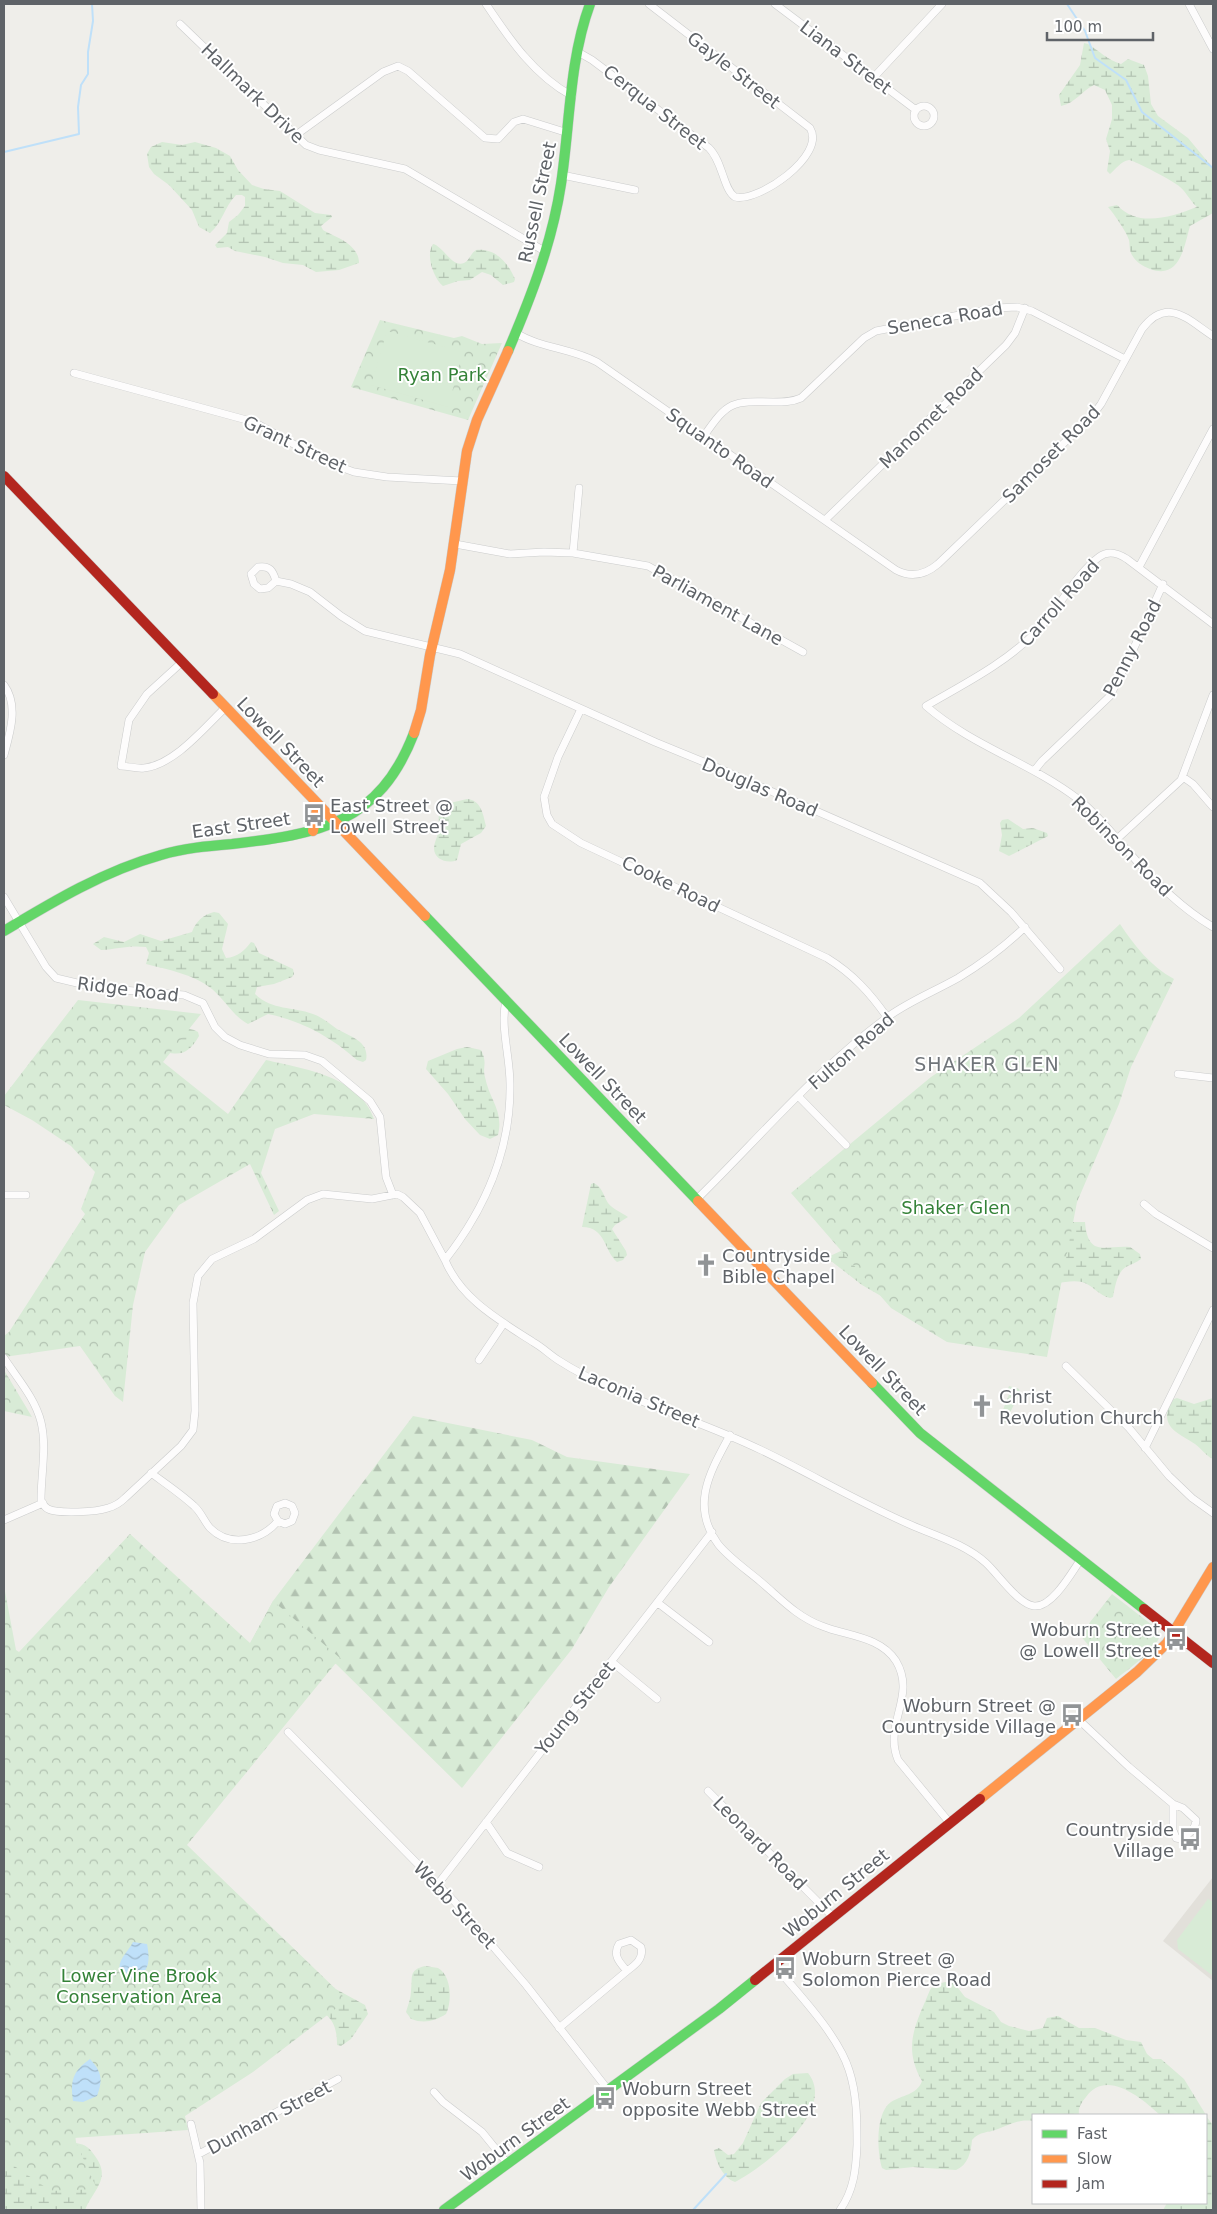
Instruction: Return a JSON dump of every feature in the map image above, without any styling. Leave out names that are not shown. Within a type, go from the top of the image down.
[{"type":"main road","name":"Russell Street","points":[[450,574],[462,481],[474,428],[529,302],[546,252],[562,174],[578,52],[590,4]]},
{"type":"main road","name":"Lowell Street","points":[[4,476],[920,1433],[1213,1663]]},
{"type":"main road","name":"East Street","points":[[4,931],[80,886],[125,866],[164,854],[204,845],[313,831],[350,816],[381,790],[396,770],[416,727],[432,646],[450,574]]},
{"type":"main road","points":[[313,831],[318,804]]},
{"type":"main road","name":"Woburn Street","points":[[444,2210],[704,2021],[1158,1653],[1174,1633],[1213,1567]]},
{"type":"street","points":[[486,4],[525,59],[545,77],[572,96]]},
{"type":"street","name":"Gayle Street","points":[[649,4],[806,125],[812,132],[814,140],[808,156],[788,174],[753,194],[743,198],[735,197]]},
{"type":"street","name":"Liana Street","points":[[775,4],[916,110]]},
{"type":"street","points":[[874,78],[942,4]]},
{"type":"street","points":[[1189,4],[1213,49]]},
{"type":"street","name":"Hallmark Drive","points":[[180,24],[306,145],[319,150],[408,170],[546,252]]},
{"type":"street","name":"Cerqua Street","points":[[578,52],[592,60],[709,148],[720,163],[729,192],[735,197]]},
{"type":"street","points":[[296,135],[376,77],[391,67],[398,66],[408,71],[485,138],[498,139],[514,122],[523,118],[568,133]]},
{"type":"street","points":[[562,174],[634,190]]},
{"type":"street","name":"Seneca Road","points":[[704,436],[722,412],[734,404],[751,401],[790,401],[801,398],[864,338],[876,332],[999,307],[1025,308],[1125,359]]},
{"type":"street","name":"Manomet Road","points":[[825,520],[1006,346],[1015,333],[1025,308]]},
{"type":"street","name":"Samoset Road","points":[[918,574],[930,570],[938,564],[1092,416],[1101,404],[1144,326],[1152,319],[1162,314],[1182,315],[1213,336]]},
{"type":"street","name":"Squanto Road","points":[[516,333],[528,340],[579,354],[597,362],[900,572],[907,575],[918,574]]},
{"type":"street","name":"Grant Street","points":[[74,373],[254,422],[324,460],[354,472],[387,477],[462,481]]},
{"type":"street","points":[[1139,567],[1213,429]]},
{"type":"street","points":[[573,553],[579,488]]},
{"type":"street","name":"Parliament Lane","points":[[454,544],[510,554],[573,553],[648,566],[803,652]]},
{"type":"street","name":"Carroll Road","points":[[926,706],[1024,644],[1048,619],[1084,572],[1099,556],[1107,553],[1118,554],[1139,567],[1213,624]]},
{"type":"street","name":"Douglas Road","points":[[276,581],[291,584],[310,592],[341,616],[365,631],[460,654],[581,709],[980,883],[998,898],[1060,969]]},
{"type":"street","name":"Penny Road","points":[[1034,771],[1110,696],[1134,650],[1163,584]]},
{"type":"street","points":[[181,663],[147,694],[129,720],[121,766],[144,768],[165,762],[189,744],[226,708]]},
{"type":"street","points":[[4,685],[10,692],[13,712],[4,755]]},
{"type":"street","points":[[1117,839],[1176,786],[1183,777],[1213,695]]},
{"type":"street","name":"Robinson Road","points":[[926,706],[954,729],[1034,771],[1058,785],[1084,804],[1166,892],[1190,912],[1213,927]]},
{"type":"street","name":"Cooke Road","points":[[581,709],[558,757],[544,797],[547,815],[552,824],[581,843],[827,958],[846,970],[861,983],[887,1018]]},
{"type":"street","points":[[1183,777],[1193,784],[1213,807]]},
{"type":"street","name":"Ridge Road","points":[[4,897],[46,968],[56,978],[98,988],[184,995],[203,1003],[215,1027],[225,1037],[269,1054],[305,1055],[322,1061],[370,1100],[380,1117],[386,1178],[393,1195]]},
{"type":"street","name":"Fulton Road","points":[[696,1200],[823,1072],[887,1018],[910,1002],[958,978],[985,961],[1002,949],[1025,928]]},
{"type":"street","points":[[445,1260],[475,1216],[499,1163],[506,1137],[510,1085],[503,1014],[506,1000]]},
{"type":"street","points":[[1178,1074],[1197,1074],[1213,1078]]},
{"type":"street","points":[[799,1097],[846,1145]]},
{"type":"street","points":[[4,1358],[33,1402],[41,1421],[43,1503],[48,1509],[52,1510],[106,1509],[120,1503],[181,1446],[193,1430],[195,1403],[192,1303],[198,1276],[205,1266],[222,1253],[254,1239],[303,1203],[316,1197],[330,1194],[372,1200],[393,1195]]},
{"type":"street","name":"Laconia Street","points":[[393,1195],[397,1194],[403,1197],[420,1214],[456,1282],[504,1323],[574,1369],[614,1388],[730,1435],[900,1520],[969,1550],[988,1565],[1016,1594],[1029,1604],[1039,1605],[1049,1601],[1081,1559]]},
{"type":"street","points":[[4,1195],[26,1195]]},
{"type":"street","points":[[1144,1204],[1156,1214],[1213,1248]]},
{"type":"street","points":[[1145,1448],[1213,1310]]},
{"type":"street","points":[[479,1360],[504,1323]]},
{"type":"street","points":[[1066,1366],[1129,1428],[1169,1476],[1192,1498],[1213,1514]]},
{"type":"street","points":[[730,1435],[706,1485],[704,1502],[705,1521],[718,1544],[797,1614],[821,1626],[873,1641],[895,1661],[901,1676],[904,1692],[894,1731],[893,1748],[903,1766],[949,1822]]},
{"type":"street","points":[[152,1473],[194,1506],[213,1530],[226,1538],[236,1540],[250,1539],[264,1533],[278,1521]]},
{"type":"street","points":[[4,1520],[43,1503]]},
{"type":"street","name":"Young Street","points":[[438,1884],[712,1532]]},
{"type":"street","points":[[658,1603],[710,1642]]},
{"type":"street","points":[[612,1662],[657,1699]]},
{"type":"street","points":[[1078,1718],[1129,1767],[1173,1804],[1183,1808],[1196,1820],[1192,1828],[1181,1839],[1176,1838],[1173,1834],[1173,1804]]},
{"type":"street","name":"Webb Street","points":[[288,1732],[438,1884],[484,1934],[609,2091]]},
{"type":"street","name":"Leonard Road","points":[[708,1791],[833,1917]]},
{"type":"street","points":[[486,1822],[507,1853],[538,1867]]},
{"type":"street","points":[[559,2028],[627,1972],[637,1963],[641,1956],[640,1947],[631,1940],[619,1944],[616,1952],[618,1960],[627,1972]]},
{"type":"street","points":[[774,1964],[840,2049],[849,2068],[854,2086],[857,2123],[856,2167],[852,2190],[840,2210]]},
{"type":"street","name":"Dunham Street","points":[[199,2154],[338,2080]]},
{"type":"street","points":[[434,2092],[482,2132],[508,2164]]},
{"type":"street","points":[[191,2124],[199,2154],[202,2210]]},
{"type":"shaded area","points":[[1213,1877],[1213,1981],[1163,1941]]},
{"type":"green space","points":[[1084,43],[1121,64],[1128,59],[1144,65],[1148,76],[1151,104],[1158,116],[1188,138],[1213,168],[1213,213],[1190,226],[1179,260],[1168,270],[1150,269],[1135,260],[1125,232],[1108,207],[1117,205],[1125,212],[1135,216],[1155,218],[1166,217],[1197,207],[1177,184],[1132,161],[1123,162],[1110,174],[1107,171],[1110,151],[1106,139],[1112,119],[1112,105],[1105,90],[1094,85],[1085,90],[1075,100],[1061,106],[1059,95],[1080,65]]},
{"type":"green space","points":[[162,142],[182,145],[195,142],[216,148],[230,156],[238,170],[252,185],[280,191],[315,213],[331,215],[332,217],[321,226],[323,230],[351,246],[358,256],[359,263],[339,270],[316,272],[303,265],[283,263],[235,251],[228,247],[217,248],[215,245],[227,233],[229,222],[245,206],[245,197],[236,195],[218,224],[210,233],[199,227],[192,210],[149,167],[147,154],[151,147]]},
{"type":"green space","points":[[433,244],[452,260],[460,264],[466,262],[476,250],[490,251],[509,267],[515,279],[514,282],[503,285],[491,275],[482,272],[470,280],[458,281],[443,286],[434,273],[430,260]]},
{"type":"green space","name":"Ryan Park","points":[[380,320],[454,338],[462,336],[482,344],[502,343],[468,420],[351,387]]},
{"type":"green space","points":[[387,331],[463,352],[448,407],[371,385]]},
{"type":"green space","points":[[467,799],[472,800],[478,805],[486,826],[481,833],[461,844],[457,860],[450,862],[442,860],[436,856],[434,848],[439,828],[440,812],[446,804]]},
{"type":"green space","points":[[1008,819],[1023,829],[1033,828],[1047,833],[1048,836],[1009,856],[999,851],[1002,835],[1000,823],[1002,820]]},
{"type":"green space","points":[[214,912],[219,913],[228,924],[222,949],[226,958],[240,953],[251,942],[254,943],[259,953],[293,969],[294,974],[292,977],[274,984],[257,987],[255,994],[276,1006],[316,1015],[323,1019],[358,1040],[365,1048],[366,1060],[363,1062],[357,1060],[337,1044],[316,1031],[281,1017],[268,1014],[248,1024],[238,1017],[217,993],[205,984],[180,973],[146,964],[149,953],[146,947],[101,950],[93,944],[104,937],[124,942],[140,934],[161,941],[192,932],[200,919]]},
{"type":"green space","name":"Shaker Glen","points":[[1120,924],[1144,955],[1174,979],[1131,1067],[1119,1104],[1077,1202],[1047,1357],[947,1342],[891,1308],[791,1193],[931,1077],[1019,1018]]},
{"type":"green space","points":[[78,1000],[201,1014],[163,1062],[228,1114],[266,1060],[313,1071],[343,1084],[367,1104],[374,1119],[314,1114],[275,1129],[261,1173],[279,1211],[274,1215],[250,1164],[179,1205],[145,1252],[133,1305],[123,1402],[115,1396],[80,1346],[4,1357],[4,1336],[9,1332],[85,1214],[81,1209],[95,1172],[71,1146],[32,1120],[4,1105],[4,1096]]},
{"type":"green space","points":[[157,1020],[194,1030],[198,1032],[199,1036],[194,1044],[184,1052],[174,1053],[152,1049]]},
{"type":"green space","points":[[467,1047],[481,1050],[487,1085],[498,1112],[498,1135],[490,1139],[480,1135],[465,1119],[448,1094],[426,1069],[428,1061]]},
{"type":"green space","points":[[594,1183],[601,1189],[610,1205],[628,1217],[612,1229],[627,1255],[623,1260],[617,1262],[604,1240],[596,1231],[582,1227],[591,1184]]},
{"type":"green space","points":[[1069,1222],[1085,1222],[1090,1241],[1094,1245],[1106,1248],[1130,1247],[1140,1254],[1141,1259],[1120,1272],[1113,1297],[1106,1297],[1082,1282],[1057,1283]]},
{"type":"green space","points":[[858,1243],[881,1296],[862,1285],[831,1261],[830,1256]]},
{"type":"green space","points":[[4,1370],[32,1417],[4,1411]]},
{"type":"green space","points":[[1009,1386],[1019,1389],[1020,1392],[1005,1423],[999,1420],[1010,1392],[1007,1391]]},
{"type":"green space","points":[[1177,1398],[1194,1404],[1213,1398],[1213,1459],[1171,1428],[1168,1423],[1168,1409],[1171,1400]]},
{"type":"green space","points":[[413,1416],[532,1440],[567,1457],[690,1474],[609,1587],[572,1649],[462,1788],[336,1664],[250,1644],[273,1601]]},
{"type":"green space","name":"Lower Vine Brook Conservation Area","points":[[130,1534],[250,1643],[273,1601],[340,1658],[187,1845],[347,2000],[253,2072],[185,2116],[188,2130],[74,2138],[97,2189],[51,2191],[4,2159],[4,1586],[16,1650],[19,1652]]},
{"type":"green space","points":[[1112,1594],[1156,1628],[1160,1634],[1149,1652],[1116,1679],[1080,1635]]},
{"type":"green space","points":[[1208,1899],[1213,1902],[1213,1976],[1178,1949],[1177,1940]]},
{"type":"green space","points":[[425,1966],[438,1968],[443,1972],[448,1983],[450,1996],[446,2014],[434,2020],[420,2021],[411,2019],[406,2012],[412,1975],[416,1970]]},
{"type":"green space","points":[[945,1982],[954,1983],[965,1997],[994,2012],[1001,2022],[1009,2026],[1029,2031],[1043,2028],[1047,2018],[1058,2016],[1079,2028],[1095,2028],[1126,2040],[1141,2042],[1147,2054],[1153,2059],[1161,2059],[1184,2079],[1205,2114],[1159,2114],[1134,2094],[1113,2085],[1103,2085],[1094,2089],[1086,2097],[1080,2106],[1079,2114],[1032,2114],[1032,2121],[1015,2122],[978,2135],[972,2140],[970,2153],[966,2161],[956,2170],[913,2167],[886,2170],[882,2168],[878,2143],[882,2115],[891,2102],[913,2092],[920,2086],[922,2081],[913,2057],[913,2035],[930,1990],[934,1985]]},
{"type":"green space","points":[[332,1987],[365,2005],[368,2014],[351,2039],[341,2046],[337,2045],[336,2031],[333,2023],[324,2013]]},
{"type":"green space","points":[[808,2073],[815,2088],[813,2104],[806,2120],[794,2136],[763,2164],[735,2182],[731,2180],[721,2169],[716,2160],[714,2150],[719,2148],[728,2155],[734,2154],[743,2143],[761,2103],[785,2079],[793,2074]]},
{"type":"green space","points":[[4,2080],[75,2133],[76,2143],[91,2150],[100,2164],[101,2178],[85,2210],[4,2210]]},
{"type":"green space","points":[[1207,2117],[1213,2125],[1213,2210],[1163,2210],[1166,2204],[1207,2204]]},
{"type":"water","points":[[133,1942],[147,1944],[148,1955],[146,1969],[135,1979],[122,1976],[120,1971],[120,1962]]},
{"type":"water","points":[[90,2059],[99,2072],[101,2081],[97,2096],[83,2102],[73,2101],[72,2087],[76,2072]]},
{"type":"waterway","points":[[4,152],[79,134],[78,107],[81,85],[88,74],[88,52],[93,21],[92,4]]},
{"type":"waterway","points":[[1067,4],[1085,31],[1095,58],[1126,80],[1142,112],[1213,168]]},
{"type":"waterway","points":[[693,2210],[726,2174]]},
{"type":"traffic: fast","points":[[508,351],[533,290],[557,206],[574,70],[583,26],[590,4]]},
{"type":"traffic: fast","points":[[4,931],[99,878],[140,862],[187,849],[292,835],[319,828],[342,819],[364,805],[383,787],[400,763],[414,733]]},
{"type":"traffic: fast","points":[[425,916],[698,1201]]},
{"type":"traffic: fast","points":[[872,1383],[920,1433],[1144,1609]]},
{"type":"traffic: fast","points":[[444,2210],[719,2009],[755,1980]]},
{"type":"traffic: slow","points":[[414,733],[421,710],[430,655],[450,570],[467,451],[477,420],[508,351]]},
{"type":"traffic: slow","points":[[213,694],[425,916]]},
{"type":"traffic: slow","points":[[313,831],[318,804]]},
{"type":"traffic: slow","points":[[698,1201],[872,1383]]},
{"type":"traffic: slow","points":[[980,1799],[1137,1672],[1167,1643],[1213,1567]]},
{"type":"traffic: jam","points":[[4,476],[213,694]]},
{"type":"traffic: jam","points":[[1144,1609],[1213,1663]]},
{"type":"traffic: jam","points":[[755,1980],[980,1799]]},
{"type":"place","name":"East Street @ Lowell Street","points":[[314,815]]},
{"type":"place","name":"Countryside Bible Chapel","points":[[706,1265]]},
{"type":"place","name":"Christ Revolution Church","points":[[982,1406]]},
{"type":"place","name":"Woburn Street @ Lowell Street","points":[[1176,1639]]},
{"type":"place","name":"Woburn Street @ Countryside Village","points":[[1072,1715]]},
{"type":"place","name":"Countryside Village","points":[[1190,1839]]},
{"type":"place","name":"Woburn Street @ Solomon Pierce Road","points":[[785,1968]]},
{"type":"place","name":"Woburn Street opposite Webb Street","points":[[605,2098]]},
{"type":"district","name":"SHAKER GLEN","points":[[987,1064]]}]
